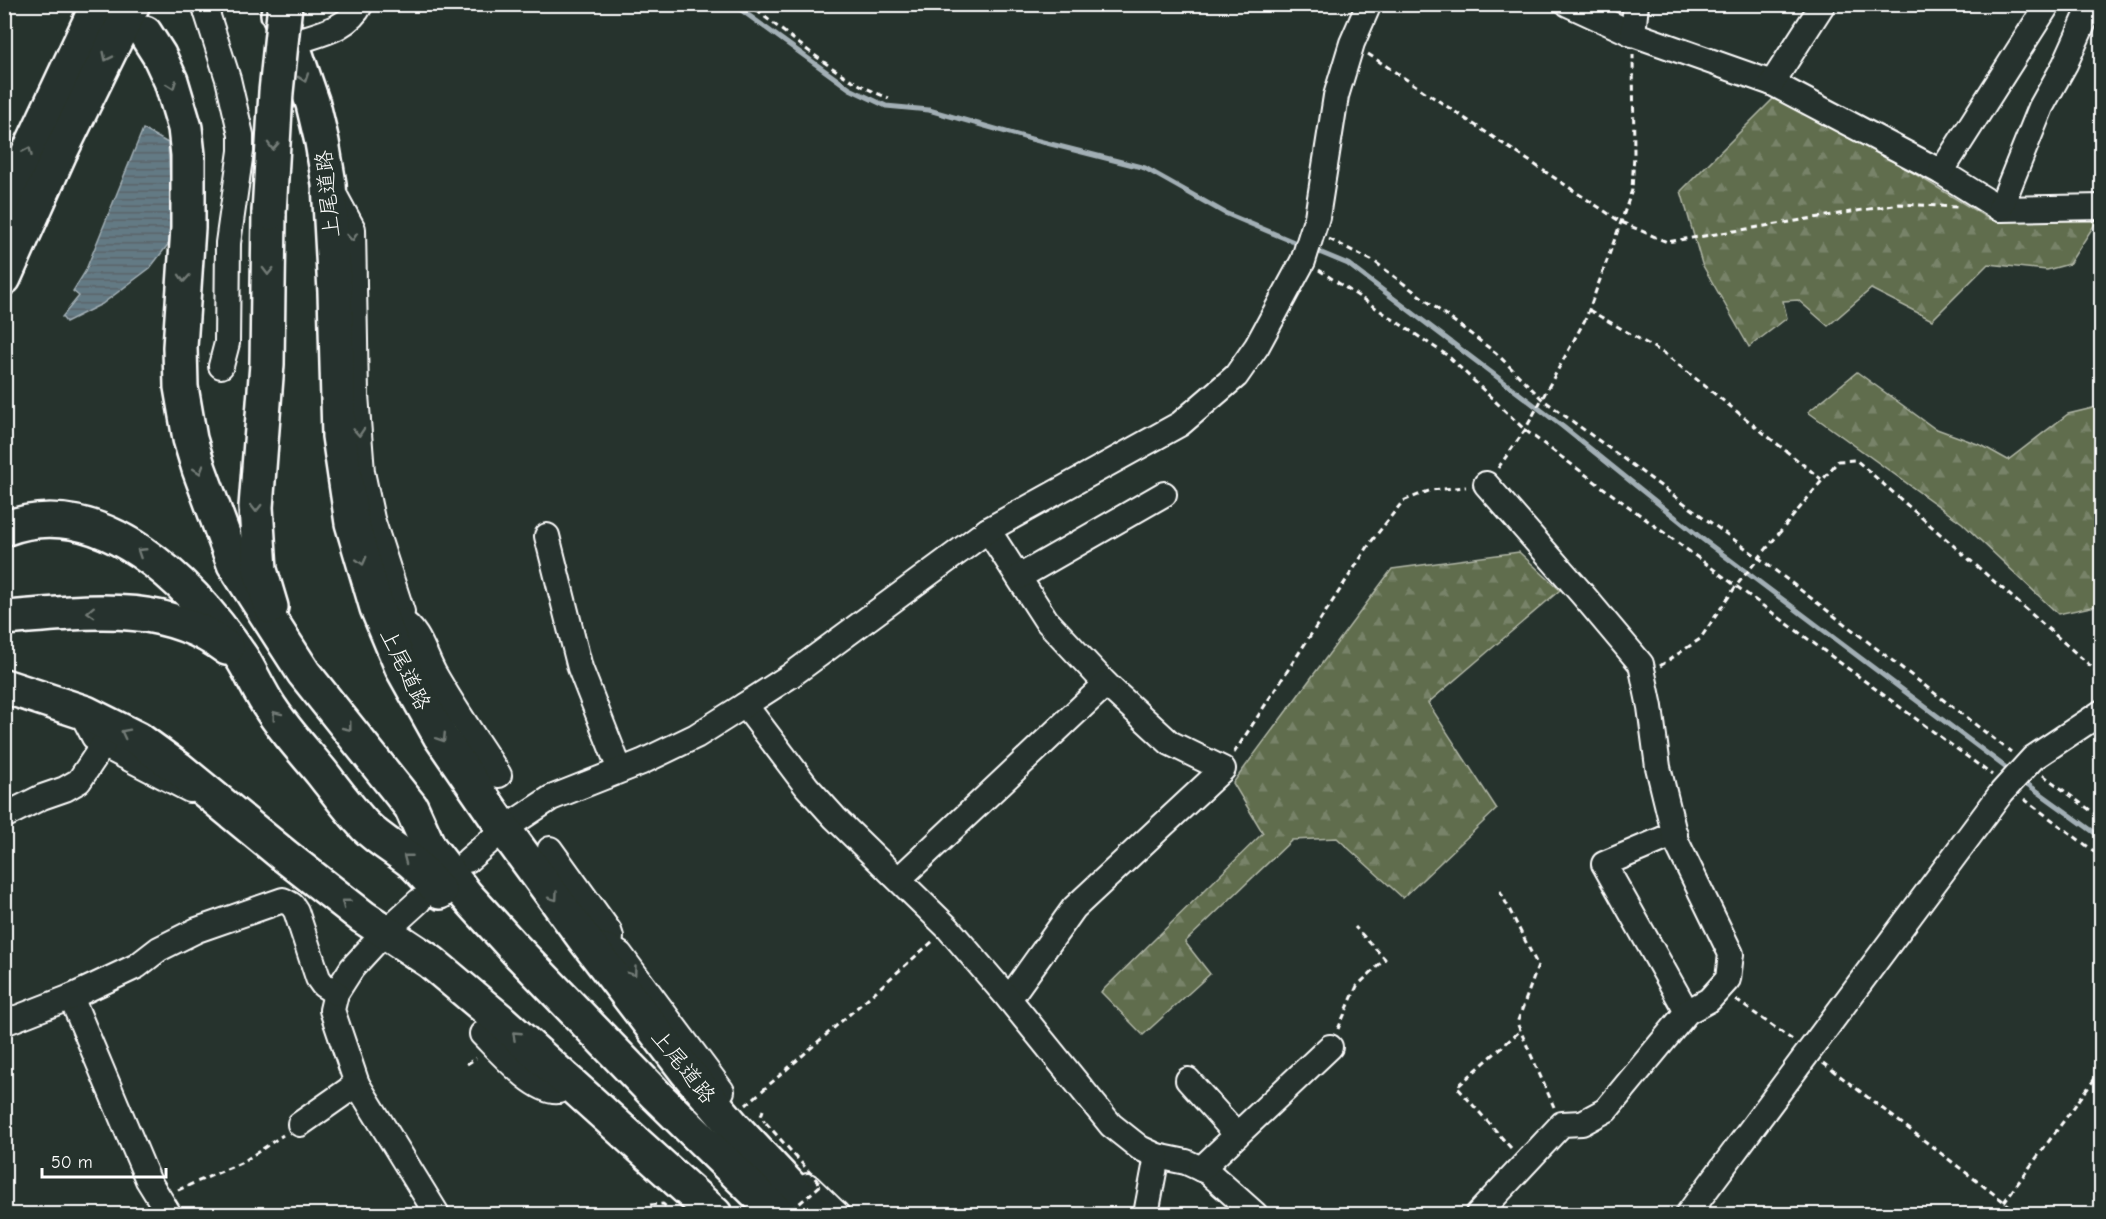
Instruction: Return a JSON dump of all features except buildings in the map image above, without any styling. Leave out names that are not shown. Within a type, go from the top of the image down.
[{"type":"highway","points":[[4,205],[98,4]]},
{"type":"highway","name":"上尾道路","points":[[273,4],[292,43],[313,104],[322,142],[329,184],[339,436],[344,478],[363,566],[377,608],[397,633],[402,668],[440,736],[504,829],[598,944],[686,1071],[734,1127],[816,1215]]},
{"type":"highway","points":[[277,629],[260,570],[255,507],[267,364],[269,213],[276,92],[285,4]]},
{"type":"highway","points":[[4,278],[59,155],[139,19]]},
{"type":"highway","points":[[139,19],[171,81],[185,128],[188,155],[188,228],[180,346],[181,387],[190,439],[207,496],[234,564],[250,592],[304,672],[411,807],[429,847],[466,895],[656,1095],[778,1215]]},
{"type":"highway","points":[[4,529],[26,522],[62,521],[96,530],[127,544],[164,568],[193,596],[221,629],[243,660],[271,709],[366,827],[413,863],[591,1053],[756,1215]]},
{"type":"highway","points":[[4,618],[70,613],[128,612],[170,619],[197,629],[243,660]]},
{"type":"highway","points":[[4,686],[80,710],[138,739],[363,917],[431,962],[500,1020],[556,1080],[715,1215]]},
{"type":"street","points":[[204,4],[228,79],[241,135],[241,151],[228,243],[227,343],[221,366]]},
{"type":"street","points":[[292,43],[340,26],[355,15],[361,4]]},
{"type":"street","points":[[468,860],[504,829],[551,798],[642,762],[696,736],[746,705],[790,676],[988,530],[1180,424],[1236,376],[1257,346],[1303,261],[1317,217],[1336,96],[1352,43],[1370,4]]},
{"type":"street","points":[[1568,4],[1633,34],[1772,83],[1941,172],[2000,209],[2102,207]]},
{"type":"street","points":[[1633,34],[1636,4]]},
{"type":"street","points":[[1772,83],[1823,4]]},
{"type":"street","points":[[1941,172],[2048,4]]},
{"type":"street","points":[[2000,209],[2041,107],[2065,64],[2092,4]]},
{"type":"street","points":[[1478,1215],[1562,1124],[1582,1123],[1606,1110],[1687,1012],[1709,1000],[1728,979],[1731,954],[1675,834],[1658,767],[1641,664],[1486,484]]},
{"type":"street","points":[[1019,577],[1164,494]]},
{"type":"street","points":[[988,530],[1046,620],[1106,684],[1170,743],[1223,769],[1074,908],[1009,999]]},
{"type":"street","points":[[547,536],[580,668],[620,770]]},
{"type":"street","points":[[397,633],[407,624],[414,631],[434,673],[499,775]]},
{"type":"street","points":[[899,879],[1106,684]]},
{"type":"street","points":[[746,705],[807,787],[835,818],[948,928],[1009,999],[1110,1125],[1140,1148],[1157,1156],[1186,1162],[1208,1172],[1255,1215]]},
{"type":"street","points":[[80,710],[94,737],[102,745],[185,789],[210,794]]},
{"type":"street","points":[[1688,1215],[2007,787],[2033,758],[2102,712]]},
{"type":"street","points":[[4,816],[42,796],[79,782],[102,745]]},
{"type":"street","points":[[1675,834],[1604,864],[1687,1012]]},
{"type":"street","points":[[550,849],[609,931],[611,938],[598,944]]},
{"type":"street","points":[[283,900],[287,858]]},
{"type":"street","points":[[4,1023],[137,966],[159,949],[197,930],[283,900],[292,905],[296,911],[318,978],[334,1002],[357,1084],[437,1215]]},
{"type":"street","points":[[334,1002],[352,968],[386,931],[419,901]]},
{"type":"street","points":[[598,944],[620,954],[739,1112],[837,1215]]},
{"type":"street","points":[[71,996],[148,1180],[164,1206]]},
{"type":"street","points":[[1202,1169],[1330,1047]]},
{"type":"street","points":[[483,1051],[537,1086],[551,1092],[556,1080]]},
{"type":"street","points":[[556,1080],[563,1099],[692,1215]]},
{"type":"street","points":[[1188,1080],[1237,1135]]},
{"type":"street","points":[[300,1124],[357,1084]]},
{"type":"street","points":[[1146,1215],[1157,1156]]},
{"type":"path","points":[[748,4],[832,67],[874,93],[889,98]]},
{"type":"path","points":[[1223,769],[1371,542],[1403,501],[1431,490],[1486,484],[1525,430],[1589,310],[1632,190],[1633,34]]},
{"type":"path","points":[[1352,43],[1621,222],[1667,242],[1900,204],[2000,209]]},
{"type":"path","points":[[1313,231],[1375,262],[1496,353],[1542,399],[1760,558],[2102,819]]},
{"type":"path","points":[[1303,261],[1343,285],[1448,356],[1525,430],[2102,857]]},
{"type":"path","points":[[1589,310],[1665,354],[1821,479]]},
{"type":"path","points":[[1643,677],[1700,639],[1736,586],[1821,479],[1838,461],[1856,460],[2102,676]]},
{"type":"path","points":[[1500,891],[1538,966],[1517,1023],[1562,1124]]},
{"type":"path","points":[[1330,1047],[1357,986],[1385,959],[1355,927]]},
{"type":"path","points":[[739,1112],[948,928]]},
{"type":"path","points":[[1719,988],[1809,1052],[2020,1215]]},
{"type":"path","points":[[1520,1031],[1457,1088],[1525,1163]]},
{"type":"path","points":[[2004,1202],[2102,1069]]},
{"type":"path","points":[[763,1110],[761,1116],[766,1123],[820,1185],[787,1215]]},
{"type":"path","points":[[129,1215],[164,1206],[243,1162],[300,1124]]},
{"type":"path","points":[[650,1205],[663,1204],[674,1215]]},
{"type":"green space","points":[[1780,92],[1989,219],[2097,221],[2069,264],[2047,270],[1988,264],[1932,320],[1871,289],[1828,326],[1798,300],[1783,301],[1787,318],[1749,347],[1702,264],[1681,191]]},
{"type":"green space","points":[[1857,372],[1934,428],[1983,446],[2008,460],[2068,414],[2101,406],[2101,605],[2058,614],[1962,523],[1808,412]]},
{"type":"green space","points":[[1519,552],[1560,590],[1428,703],[1497,809],[1403,898],[1337,838],[1292,840],[1185,942],[1210,974],[1143,1035],[1101,992],[1263,833],[1233,783],[1392,569]]},
{"type":"water","points":[[143,129],[168,143],[173,238],[150,268],[102,304],[66,322],[62,317],[79,296],[73,291],[85,272]]},
{"type":"waterway","points":[[733,4],[850,89],[886,106],[929,110],[1145,168],[1225,213],[1301,245]]},
{"type":"waterway","points":[[1312,249],[1348,264],[1562,426],[1701,538],[2013,773]]},
{"type":"waterway","points":[[2023,781],[2102,838]]}]
